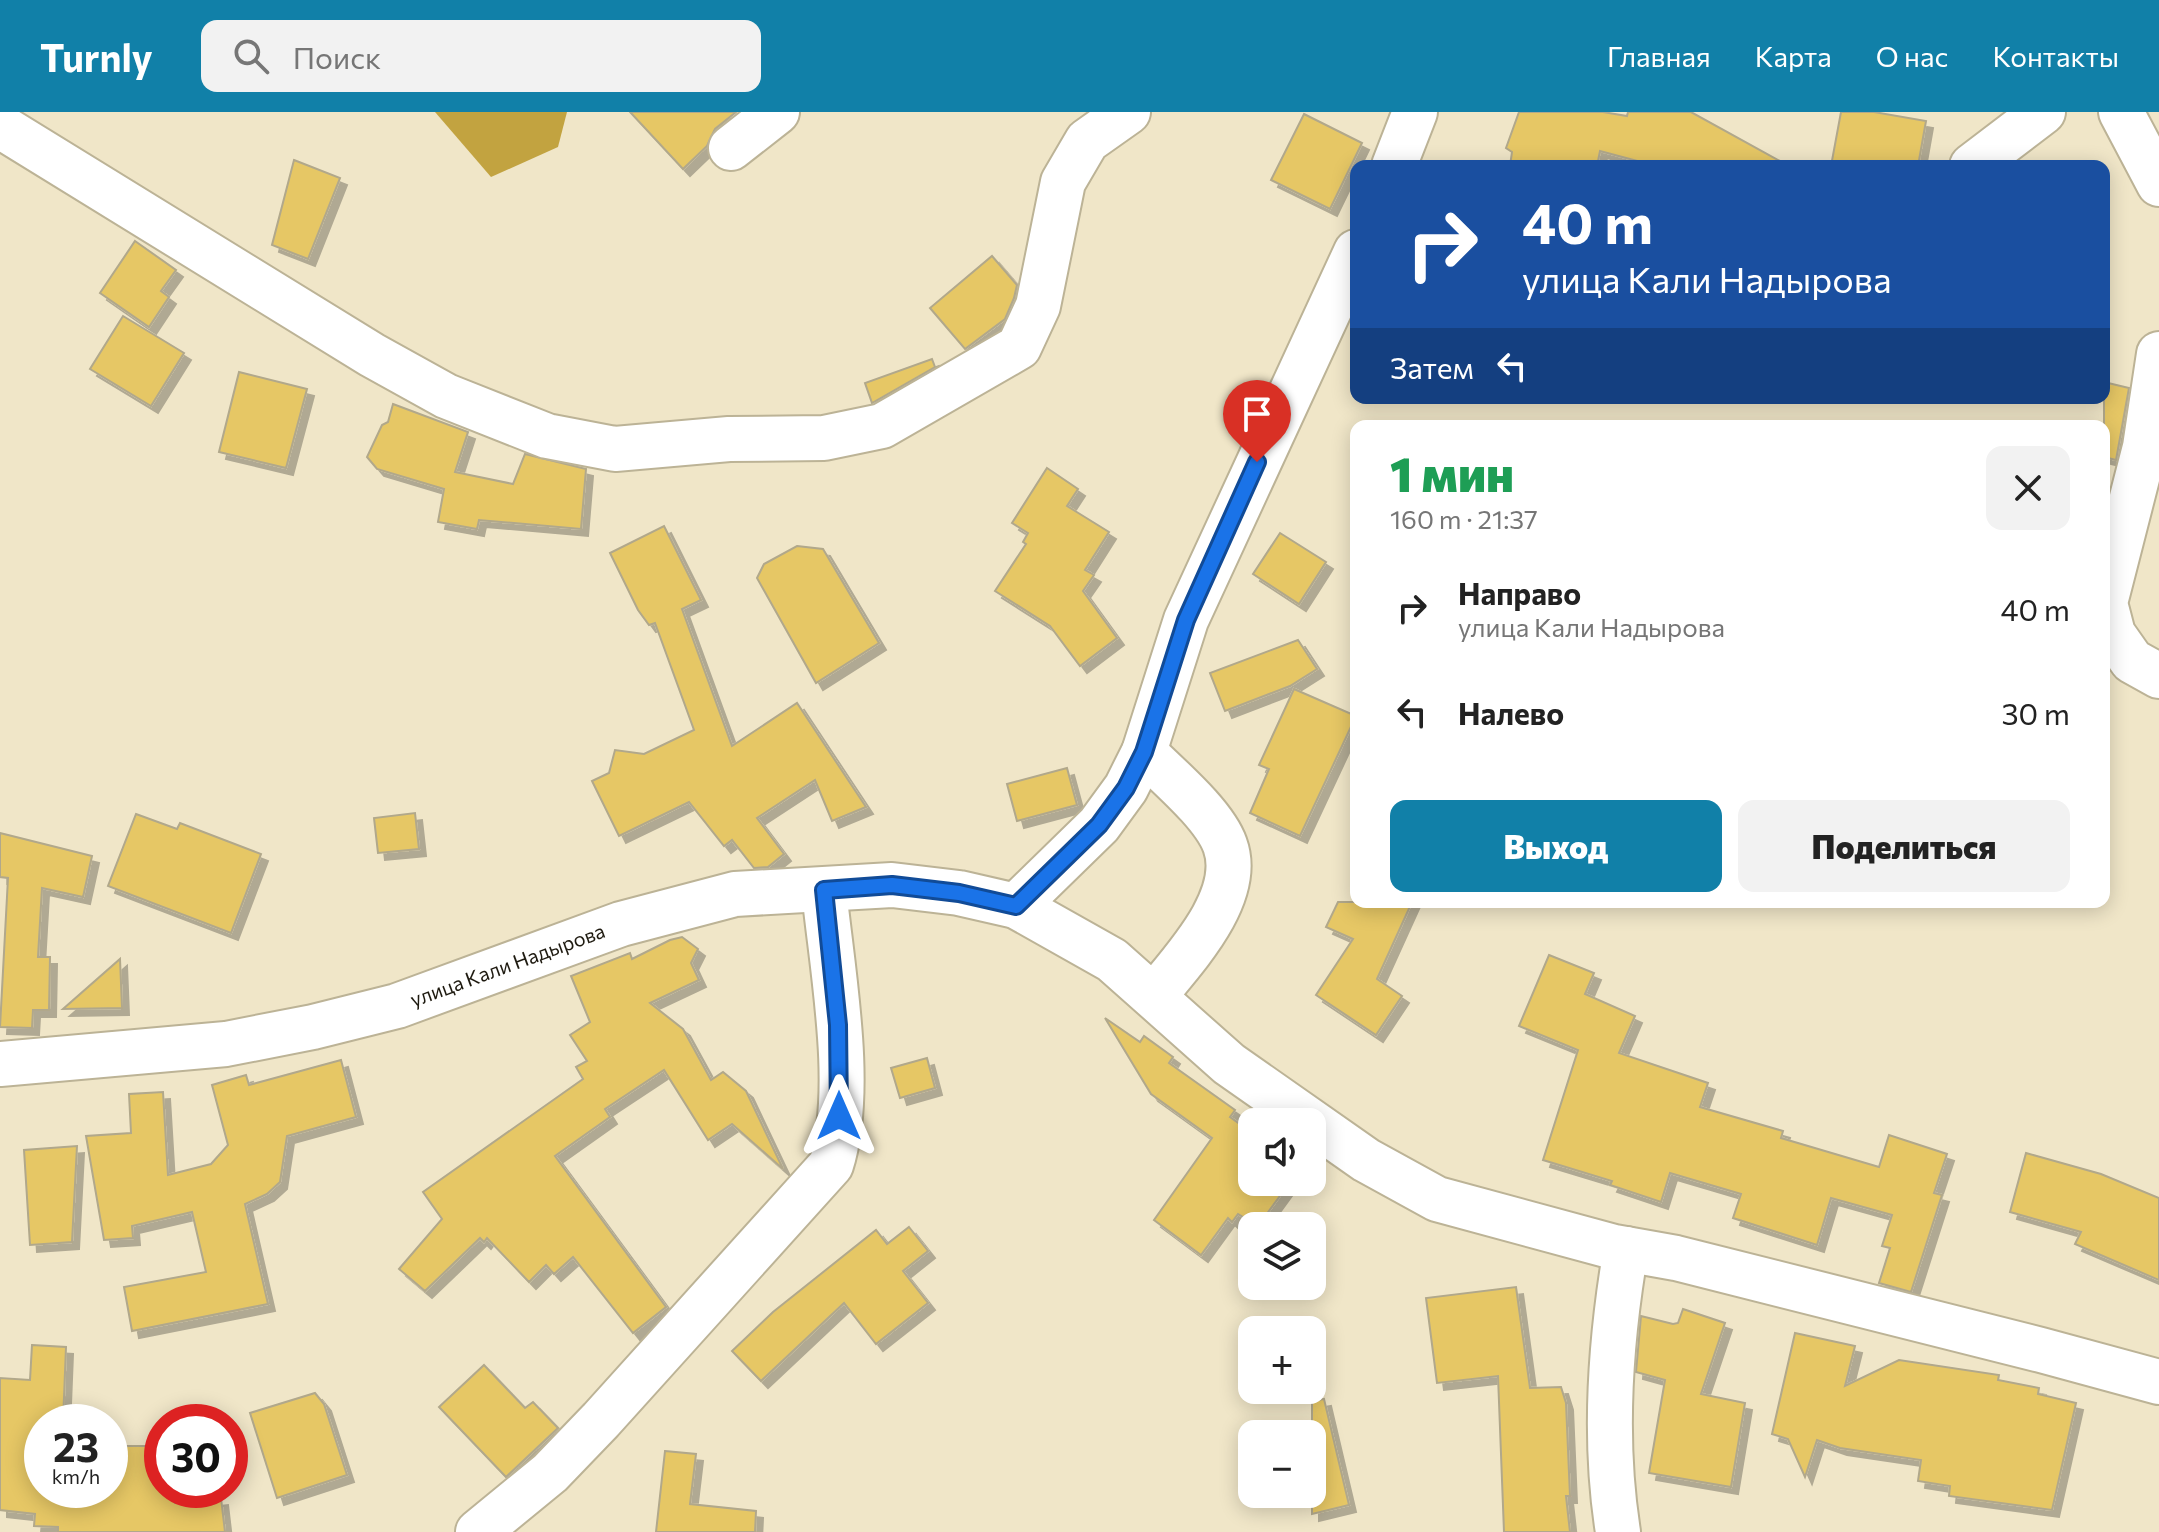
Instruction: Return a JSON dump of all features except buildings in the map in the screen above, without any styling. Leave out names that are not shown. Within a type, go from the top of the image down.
[{"type":"street","points":[[731,148],[777,112]]},
{"type":"street","points":[[0,126],[372,355],[446,396],[547,436],[615,449],[729,439],[824,438],[882,426],[1019,347],[1038,306],[1063,182],[1087,141],[1128,112]]},
{"type":"street","points":[[1396,160],[1415,112]]},
{"type":"street","points":[[1980,160],[2043,112]]},
{"type":"street","points":[[2121,112],[2159,184]]},
{"type":"street","points":[[1016,906],[1099,825],[1126,788],[1144,752],[1186,620],[1350,265]]},
{"type":"street","points":[[2110,584],[2145,447],[2159,354]]},
{"type":"street","points":[[2110,622],[2113,634],[2132,661],[2159,676]]},
{"type":"street","points":[[1144,752],[1209,820],[1226,846],[1227,873],[1220,904],[1203,935],[1154,996]]},
{"type":"street","name":"улица Кали Надырова","points":[[0,1064],[226,1044],[313,1027],[397,1006],[621,924],[735,894],[892,885],[959,893],[1016,906],[1112,960],[1229,1064],[1366,1160],[1437,1199],[2159,1382]]},
{"type":"street","points":[[478,1532],[512,1506],[580,1441],[831,1165],[838,1142],[839,1077],[824,890]]},
{"type":"street","points":[[1618,1532],[1610,1451],[1612,1369],[1614,1317],[1626,1249]]},
{"type":"shaded area","points":[[435,112],[567,112],[558,147],[491,177]]},
{"type":"route","points":[[839,1116],[838,1025],[824,890],[892,885],[959,893],[1016,906],[1099,825],[1126,788],[1144,752],[1186,620],[1257,462]]}]
